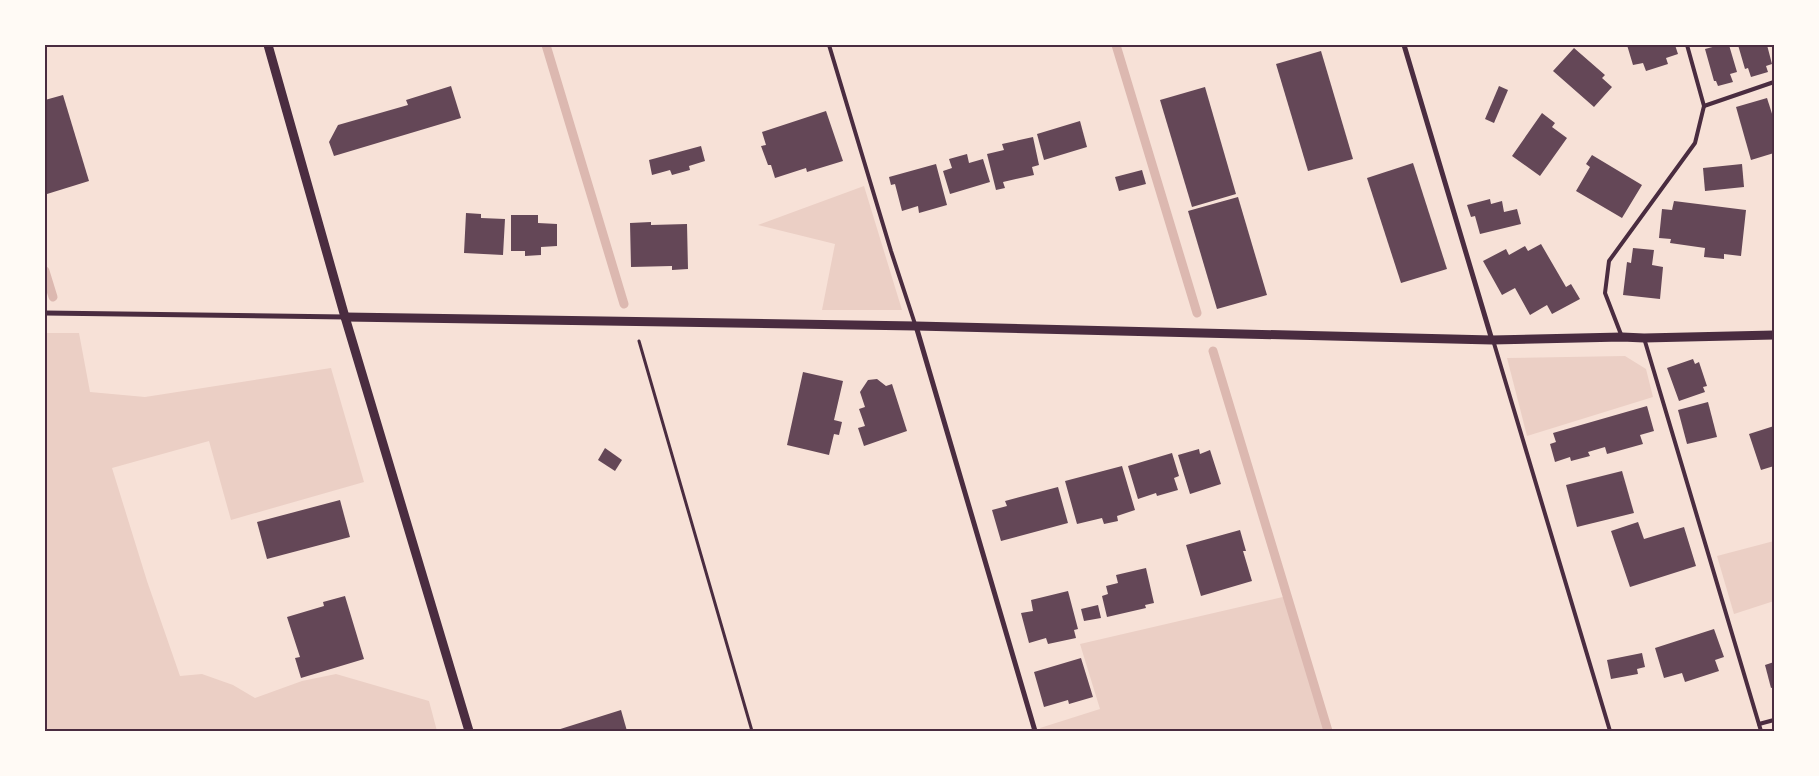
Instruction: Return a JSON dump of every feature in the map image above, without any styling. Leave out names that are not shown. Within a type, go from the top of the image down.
[{"type":"street","points":[[268,45],[344,317],[469,731]]},
{"type":"street","points":[[1404,45],[1492,340]]},
{"type":"street","points":[[45,313],[916,326],[1492,340],[1774,335]]},
{"type":"street","points":[[916,326],[1035,731]]},
{"type":"lane","points":[[830,45],[891,251],[916,326]]},
{"type":"lane","points":[[1622,337],[1605,293],[1609,262],[1696,143],[1704,106],[1687,45]]},
{"type":"lane","points":[[1704,106],[1774,82]]},
{"type":"lane","points":[[1644,338],[1760,731]]},
{"type":"lane","points":[[1492,340],[1610,731]]},
{"type":"lane","points":[[1758,724],[1774,720]]},
{"type":"path","points":[[634,322],[752,731]]},
{"type":"shaded area","points":[[864,186],[902,310],[822,310],[835,244],[758,225]]},
{"type":"shaded area","points":[[45,333],[79,333],[90,392],[145,397],[331,368],[364,482],[231,520],[209,441],[112,468],[147,581],[180,676],[202,674],[233,685],[255,698],[302,681],[336,674],[429,701],[437,731],[45,731]]},
{"type":"shaded area","points":[[1625,356],[1646,369],[1653,397],[1527,436],[1507,358]]},
{"type":"shaded area","points":[[1774,541],[1774,601],[1734,614],[1717,556]]},
{"type":"shaded area","points":[[1287,596],[1328,731],[1041,731],[1040,728],[1100,709],[1080,644]]},
{"type":"building","points":[[1627,45],[1675,45],[1678,54],[1666,58],[1668,64],[1646,71],[1643,63],[1633,65]]},
{"type":"building","points":[[1729,45],[1737,72],[1730,74],[1733,82],[1718,86],[1716,81],[1714,81],[1705,49]]},
{"type":"building","points":[[1738,45],[1767,45],[1772,64],[1766,66],[1768,72],[1751,77],[1748,68],[1745,69]]},
{"type":"building","points":[[1574,48],[1605,75],[1602,78],[1612,87],[1594,107],[1553,71]]},
{"type":"building","points":[[1321,51],[1353,159],[1308,171],[1276,64]]},
{"type":"building","points":[[451,86],[461,118],[334,156],[329,142],[338,125],[408,105],[406,100]]},
{"type":"building","points":[[1499,86],[1508,90],[1494,123],[1485,119]]},
{"type":"building","points":[[1205,87],[1236,194],[1192,207],[1160,100]]},
{"type":"building","points":[[63,95],[89,181],[47,194],[45,188],[45,100]]},
{"type":"building","points":[[1767,98],[1774,120],[1774,153],[1751,160],[1736,107]]},
{"type":"building","points":[[826,111],[843,161],[807,172],[806,168],[775,178],[771,165],[768,165],[761,146],[766,145],[762,132]]},
{"type":"building","points":[[1542,113],[1555,123],[1552,127],[1567,138],[1540,176],[1512,156]]},
{"type":"building","points":[[1080,121],[1087,147],[1044,160],[1037,134]]},
{"type":"building","points":[[1033,137],[1039,165],[1032,167],[1034,175],[1003,182],[1005,188],[996,190],[987,154],[1004,150],[1002,144]]},
{"type":"building","points":[[701,146],[705,161],[689,166],[690,170],[672,175],[670,170],[652,175],[649,160]]},
{"type":"building","points":[[967,154],[969,163],[983,159],[990,182],[950,194],[943,171],[952,168],[949,159]]},
{"type":"building","points":[[1592,155],[1642,185],[1622,218],[1576,191],[1590,167],[1586,164]]},
{"type":"building","points":[[1413,163],[1447,269],[1401,283],[1367,178]]},
{"type":"building","points":[[936,164],[947,205],[919,213],[918,206],[902,211],[895,184],[891,185],[889,177]]},
{"type":"building","points":[[1742,164],[1744,187],[1705,191],[1703,168]]},
{"type":"building","points":[[1142,170],[1146,184],[1119,191],[1115,177]]},
{"type":"building","points":[[1238,197],[1267,295],[1217,309],[1188,211]]},
{"type":"building","points":[[1490,199],[1491,204],[1502,201],[1504,212],[1517,209],[1521,224],[1480,234],[1475,216],[1471,217],[1467,205]]},
{"type":"building","points":[[1674,201],[1746,210],[1741,256],[1724,254],[1724,259],[1704,257],[1705,248],[1670,243],[1671,239],[1659,238],[1662,209],[1672,210]]},
{"type":"building","points":[[466,213],[481,214],[481,218],[505,219],[503,255],[464,253]]},
{"type":"building","points":[[511,215],[538,215],[538,223],[557,224],[557,246],[541,247],[541,255],[525,256],[525,251],[511,251]]},
{"type":"building","points":[[651,222],[651,225],[687,224],[688,269],[672,270],[672,266],[631,267],[630,223]]},
{"type":"building","points":[[1541,244],[1566,287],[1571,284],[1580,299],[1552,314],[1547,305],[1530,315],[1515,288],[1502,295],[1483,261],[1506,249],[1509,255],[1525,246],[1528,251]]},
{"type":"building","points":[[1633,248],[1654,250],[1652,265],[1663,267],[1660,299],[1623,295],[1627,262],[1631,263]]},
{"type":"building","points":[[1693,359],[1695,364],[1699,362],[1707,386],[1703,387],[1705,392],[1679,401],[1667,368]]},
{"type":"building","points":[[803,372],[843,381],[834,420],[842,422],[839,435],[834,434],[829,455],[787,445]]},
{"type":"building","points":[[877,379],[886,386],[892,384],[907,431],[864,446],[858,428],[865,426],[859,409],[865,407],[860,392],[868,380]]},
{"type":"building","points":[[1708,402],[1717,437],[1687,444],[1678,410]]},
{"type":"building","points":[[1647,406],[1654,431],[1640,435],[1643,444],[1607,454],[1605,447],[1588,452],[1590,456],[1571,461],[1570,457],[1555,462],[1550,444],[1556,442],[1553,433]]},
{"type":"building","points":[[1774,426],[1774,466],[1761,470],[1749,434]]},
{"type":"building","points":[[605,448],[622,460],[615,471],[598,460]]},
{"type":"building","points":[[1199,449],[1200,454],[1210,450],[1221,484],[1190,494],[1178,455]]},
{"type":"building","points":[[1172,453],[1179,476],[1174,478],[1178,490],[1157,496],[1156,493],[1138,499],[1128,466]]},
{"type":"building","points":[[1122,466],[1135,510],[1117,516],[1118,521],[1104,524],[1102,518],[1077,524],[1065,481]]},
{"type":"building","points":[[1622,471],[1634,513],[1577,527],[1566,485]]},
{"type":"building","points":[[1058,487],[1068,523],[1001,541],[992,510],[1007,506],[1005,501]]},
{"type":"building","points":[[340,500],[350,537],[267,559],[257,522]]},
{"type":"building","points":[[1638,522],[1644,539],[1684,527],[1696,566],[1630,587],[1611,531]]},
{"type":"building","points":[[1240,530],[1246,551],[1243,551],[1252,581],[1201,596],[1186,545]]},
{"type":"building","points":[[1146,568],[1154,603],[1145,605],[1146,608],[1107,617],[1102,596],[1108,594],[1106,586],[1118,583],[1116,575]]},
{"type":"building","points":[[1068,591],[1078,629],[1074,630],[1076,638],[1048,644],[1046,638],[1029,643],[1021,613],[1033,611],[1031,600]]},
{"type":"building","points":[[345,596],[364,659],[301,678],[295,658],[300,657],[287,617],[324,606],[323,602]]},
{"type":"building","points":[[1098,605],[1101,618],[1084,621],[1081,609]]},
{"type":"building","points":[[1714,629],[1724,657],[1715,660],[1719,671],[1685,682],[1682,673],[1664,678],[1655,648]]},
{"type":"building","points":[[1642,653],[1645,667],[1637,669],[1638,674],[1611,679],[1607,660]]},
{"type":"building","points":[[1081,658],[1093,697],[1069,704],[1068,700],[1044,707],[1034,672]]},
{"type":"building","points":[[1774,662],[1774,687],[1771,688],[1765,665]]},
{"type":"building","points":[[621,710],[627,731],[554,731]]},
{"type":"waterway","points":[[546,45],[624,304]]},
{"type":"waterway","points":[[1116,45],[1197,313]]},
{"type":"waterway","points":[[45,271],[53,297]]},
{"type":"waterway","points":[[1213,351],[1328,731]]}]
